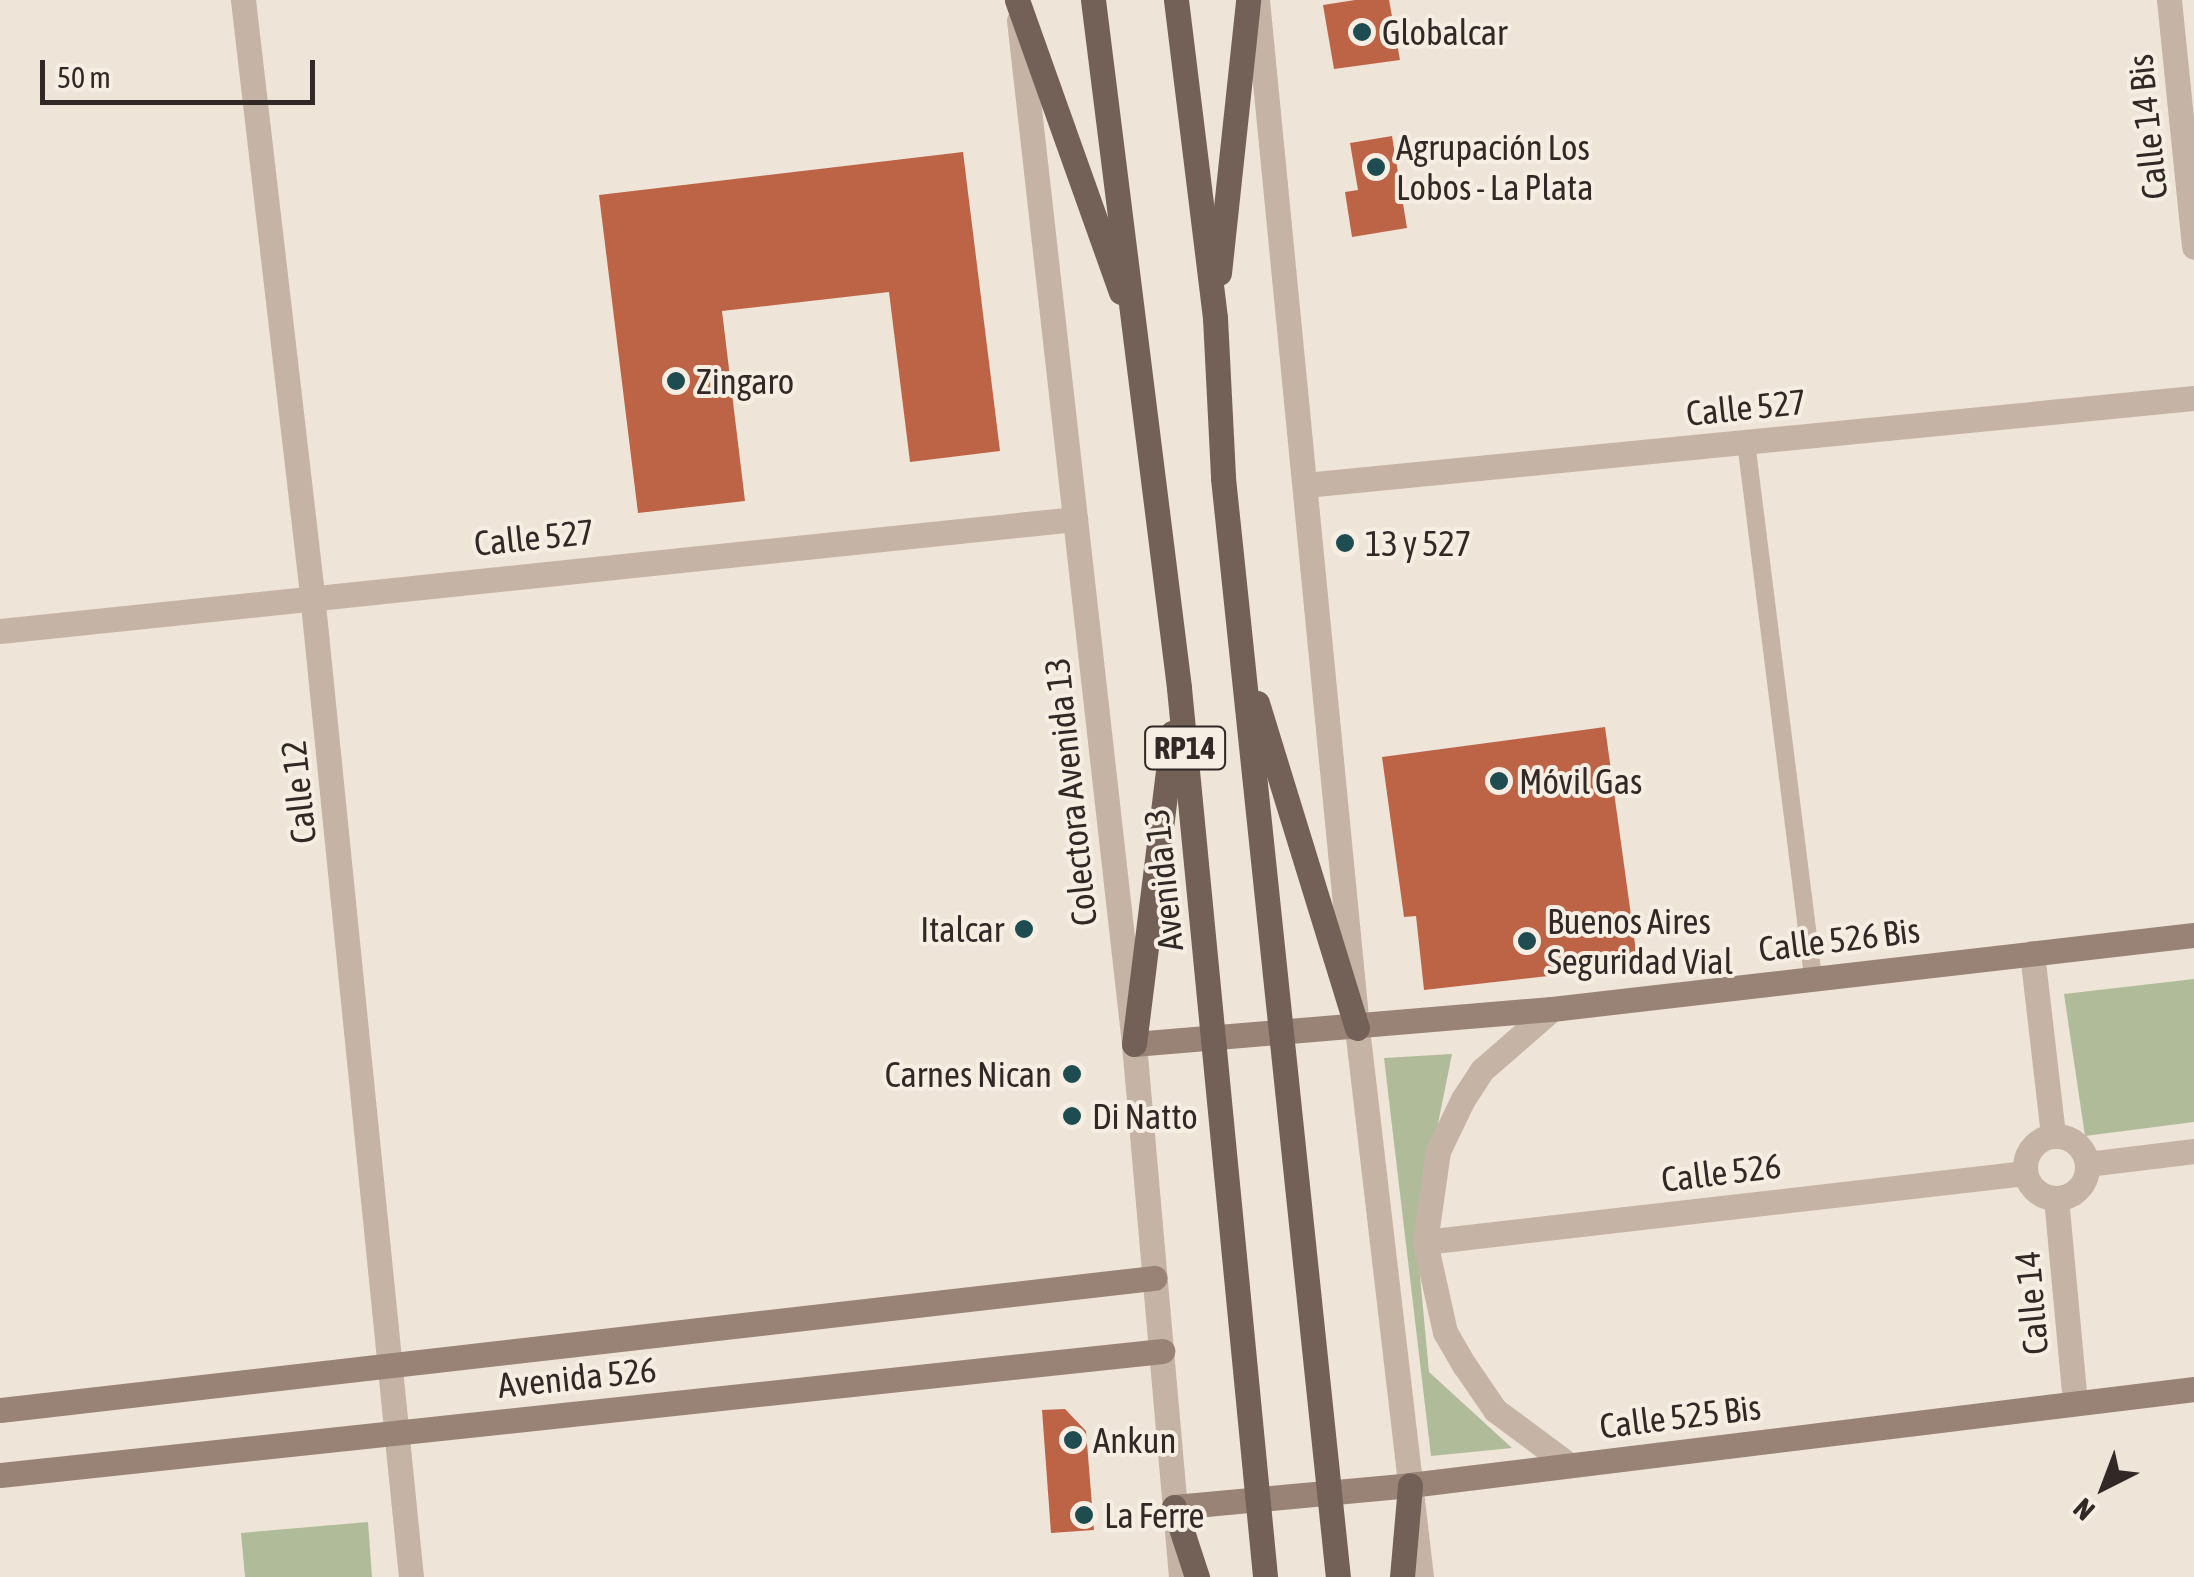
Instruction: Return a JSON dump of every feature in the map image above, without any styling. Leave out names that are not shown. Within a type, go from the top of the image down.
[{"type":"main road","points":[[1016,0],[1137,338]]},
{"type":"main road","name":"Avenida 13","points":[[1093,0],[1179,688],[1254,1498],[1265,1577]]},
{"type":"main road","name":"RP14","points":[[1176,0],[1214,318],[1241,649],[1338,1577]]},
{"type":"main road","points":[[1214,318],[1248,0]]},
{"type":"main road","points":[[1241,649],[1357,1028]]},
{"type":"main road","points":[[1134,1044],[1179,688]]},
{"type":"main road","name":"Calle 526 Bis","points":[[1134,1044],[1552,1009],[2194,934]]},
{"type":"main road","name":"Avenida 526","points":[[0,1410],[1154,1278]]},
{"type":"main road","name":"Avenida 526","points":[[0,1475],[1162,1351]]},
{"type":"main road","name":"Calle 525 Bis","points":[[1174,1507],[1410,1485],[2194,1389]]},
{"type":"main road","points":[[1402,1577],[1410,1485]]},
{"type":"main road","points":[[1174,1507],[1197,1577]]},
{"type":"street","name":"Calle 12","points":[[243,0],[312,594],[394,1365],[412,1577]]},
{"type":"street","name":"Colectora Avenida 13","points":[[1016,0],[1134,1044],[1181,1577]]},
{"type":"street","points":[[1258,0],[1357,1028],[1421,1577]]},
{"type":"street","name":"Calle 14 Bis","points":[[2170,0],[2194,246]]},
{"type":"street","name":"Calle 527","points":[[1305,484],[2194,398]]},
{"type":"street","name":"Calle 527","points":[[0,630],[312,594],[1075,519]]},
{"type":"street","points":[[2032,953],[2054,1135]]},
{"type":"street","points":[[1552,1009],[1482,1070],[1463,1099],[1438,1151],[1425,1242],[1445,1332],[1465,1366],[1495,1410],[1570,1465]]},
{"type":"street","points":[[2054,1135],[2072,1140],[2087,1164],[2076,1192],[2056,1198],[2039,1194],[2024,1172],[2034,1144],[2054,1135]]},
{"type":"street","points":[[2087,1164],[2194,1151]]},
{"type":"street","name":"Calle 526","points":[[1425,1242],[2024,1172]]},
{"type":"street","name":"Calle 14","points":[[2056,1198],[2075,1402]]},
{"type":"lane","points":[[1746,442],[1813,977]]},
{"type":"green space","points":[[2194,979],[2194,1122],[2085,1136],[2064,994]]},
{"type":"green space","points":[[1452,1054],[1416,1233],[1429,1372],[1512,1448],[1431,1456],[1384,1058]]},
{"type":"green space","points":[[368,1522],[372,1577],[245,1577],[241,1533]]},
{"type":"building","name":"Globalcar","points":[[1389,0],[1400,60],[1334,69],[1323,5]]},
{"type":"building","name":"Agrupación Los Lobos - La Plata","points":[[1392,136],[1407,228],[1352,237],[1345,192],[1358,190],[1350,143]]},
{"type":"building","name":"Zingaro","points":[[963,152],[1000,451],[910,462],[889,292],[722,311],[745,501],[638,513],[599,195]]},
{"type":"building","points":[[1605,727],[1638,966],[1424,990],[1416,916],[1404,917],[1382,757]]},
{"type":"building","points":[[1065,1409],[1086,1431],[1094,1530],[1051,1533],[1042,1410]]},
{"type":"place","name":"Globalcar","points":[[1362,32]]},
{"type":"place","name":"Agrupación Los Lobos - La Plata","points":[[1376,167]]},
{"type":"place","name":"Zingaro","points":[[676,381]]},
{"type":"place","name":"13 y 527","points":[[1345,543]]},
{"type":"place","name":"Móvil Gas","points":[[1499,781]]},
{"type":"place","name":"Italcar","points":[[1024,929]]},
{"type":"place","name":"Buenos Aires Seguridad Vial","points":[[1527,941]]},
{"type":"place","name":"Carnes Nican","points":[[1072,1074]]},
{"type":"place","name":"Di Natto","points":[[1072,1116]]},
{"type":"place","name":"Ankun","points":[[1073,1440]]},
{"type":"place","name":"La Ferre","points":[[1084,1515]]}]
